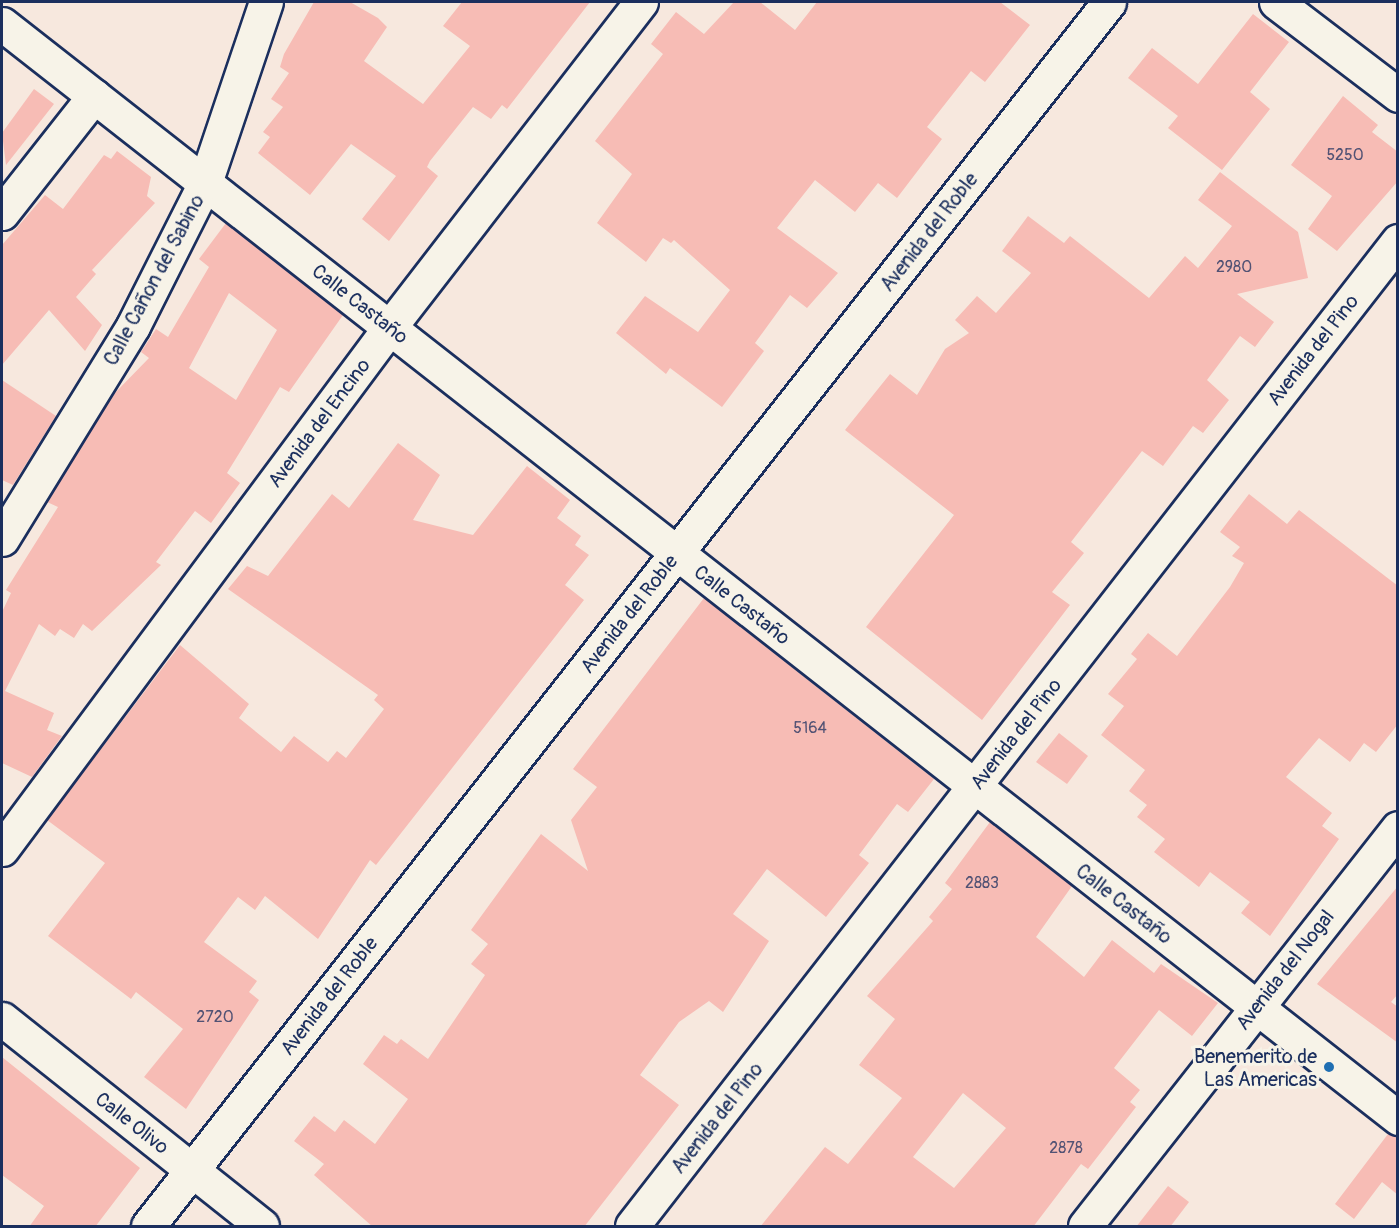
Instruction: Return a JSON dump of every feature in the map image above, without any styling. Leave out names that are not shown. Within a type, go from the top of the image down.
[{"type":"street","name":"Calle Cañon del Sabino","points":[[2,539],[133,326],[205,183],[266,2]]},
{"type":"street","name":"Avenida del Encino","points":[[2,849],[389,328],[641,2]]},
{"type":"street","name":"Avenida del Roble","points":[[148,1227],[1109,2]]},
{"type":"street","points":[[1276,2],[1398,95]]},
{"type":"street","name":"Calle Castaño","points":[[2,24],[1398,1118]]},
{"type":"street","points":[[2,213],[94,96]]},
{"type":"street","name":"Avenida del Pino","points":[[632,1227],[1398,241]]},
{"type":"street","name":"Avenida del Nogal","points":[[1086,1227],[1398,828]]},
{"type":"street","name":"Calle Olivo","points":[[2,1019],[262,1227]]},
{"type":"building","points":[[314,2],[350,2],[378,18],[387,27],[364,61],[423,104],[470,46],[443,26],[462,2],[590,2],[507,109],[502,105],[491,119],[473,107],[430,161],[427,167],[438,176],[389,241],[362,219],[396,176],[351,144],[310,195],[258,153],[270,137],[263,132],[283,107],[271,99],[289,73],[280,67],[284,54]]},
{"type":"building","points":[[734,2],[760,2],[795,30],[817,2],[1000,2],[1030,25],[985,82],[971,71],[927,127],[942,139],[897,198],[878,183],[855,212],[815,180],[777,228],[838,273],[807,308],[790,295],[755,343],[764,351],[722,407],[670,368],[666,374],[616,333],[645,296],[698,332],[730,290],[674,240],[671,243],[663,238],[646,262],[597,223],[632,174],[595,141],[663,54],[651,44],[676,12],[704,34]]},
{"type":"building","points":[[1253,14],[1289,42],[1250,92],[1270,109],[1222,170],[1168,128],[1178,116],[1128,78],[1152,48],[1198,84]]},
{"type":"building","points":[[34,89],[54,104],[6,165],[2,133]]},
{"type":"building","points":[[1343,96],[1378,125],[1372,132],[1398,152],[1398,181],[1337,251],[1308,229],[1332,196],[1291,165]]},
{"type":"building","points":[[117,151],[151,177],[147,196],[155,203],[92,270],[96,274],[76,297],[102,325],[85,351],[49,310],[2,365],[2,245],[45,195],[63,209],[104,155],[111,159]]},
{"type":"building","points":[[1220,172],[1298,232],[1308,278],[1237,294],[1274,322],[1255,347],[1240,336],[1207,380],[1229,400],[1203,433],[1193,426],[1163,466],[1142,451],[1071,542],[1084,553],[1052,592],[1070,605],[982,720],[866,627],[954,515],[845,430],[890,374],[917,395],[945,349],[969,333],[955,320],[977,296],[996,313],[1031,273],[1002,251],[1028,216],[1064,243],[1070,236],[1149,298],[1185,256],[1198,268],[1232,226],[1198,200]]},
{"type":"building","points":[[226,223],[343,315],[289,392],[280,387],[227,473],[240,483],[211,523],[195,511],[156,562],[161,565],[92,631],[83,624],[74,638],[60,629],[55,636],[39,624],[5,691],[54,713],[47,730],[62,736],[32,777],[2,763],[2,612],[11,593],[6,590],[58,507],[47,502],[112,396],[149,358],[141,352],[156,329],[168,337],[209,267],[199,259]],"holes":[[[229,293],[277,330],[236,400],[189,368]]]},
{"type":"building","points":[[2,380],[56,416],[13,485],[2,480]]},
{"type":"building","points":[[398,443],[440,475],[413,520],[473,535],[527,466],[570,500],[557,518],[581,536],[575,545],[589,555],[565,585],[584,600],[376,865],[370,860],[318,939],[265,896],[255,910],[238,897],[204,942],[257,981],[249,992],[259,1000],[186,1109],[144,1077],[183,1029],[136,992],[131,999],[48,936],[105,863],[47,820],[180,645],[249,704],[239,718],[281,752],[294,736],[328,762],[337,751],[346,758],[384,709],[374,700],[378,695],[228,589],[247,566],[268,576],[332,494],[349,508]]},
{"type":"building","points":[[1249,494],[1287,524],[1299,510],[1398,586],[1398,724],[1376,752],[1364,743],[1350,762],[1319,738],[1286,777],[1332,813],[1322,826],[1339,839],[1270,936],[1241,913],[1250,902],[1210,872],[1199,887],[1154,852],[1165,839],[1137,817],[1147,805],[1129,791],[1145,770],[1101,735],[1124,706],[1108,694],[1137,659],[1131,654],[1148,633],[1177,656],[1230,587],[1244,563],[1232,556],[1240,547],[1220,532]]},
{"type":"building","points":[[704,598],[934,779],[908,812],[897,804],[859,855],[869,863],[826,917],[767,869],[733,914],[769,941],[723,1012],[709,1001],[679,1022],[640,1075],[679,1105],[584,1227],[373,1227],[314,1175],[324,1164],[294,1141],[314,1116],[335,1132],[344,1120],[375,1144],[408,1099],[363,1064],[384,1035],[397,1044],[401,1039],[428,1059],[485,975],[471,964],[488,944],[471,930],[541,834],[588,871],[571,820],[597,787],[573,769]]},
{"type":"building","points":[[1059,733],[1088,756],[1067,784],[1036,762]]},
{"type":"building","points":[[990,822],[1072,886],[1036,937],[1084,977],[1112,940],[1154,973],[1161,964],[1218,1003],[1192,1036],[1159,1010],[1114,1068],[1140,1090],[1130,1102],[1136,1107],[1088,1169],[1081,1164],[1033,1227],[760,1227],[825,1147],[848,1164],[902,1098],[859,1065],[895,1019],[867,996],[933,921],[929,917],[952,889],[945,883]],"holes":[[[963,1093],[1006,1128],[954,1188],[913,1157]]]},
{"type":"building","points":[[1398,886],[1398,994],[1391,1002],[1398,1007],[1398,1043],[1317,984]]},
{"type":"building","points":[[2,1057],[140,1168],[95,1227],[29,1227],[44,1206],[2,1175]]},
{"type":"building","points":[[1388,1134],[1398,1136],[1398,1195],[1382,1182],[1354,1219],[1335,1204]]},
{"type":"building","points":[[1168,1186],[1189,1202],[1170,1227],[1136,1227]]},
{"type":"place","name":"Benemerito de Las Americas","points":[[1329,1067]]}]
